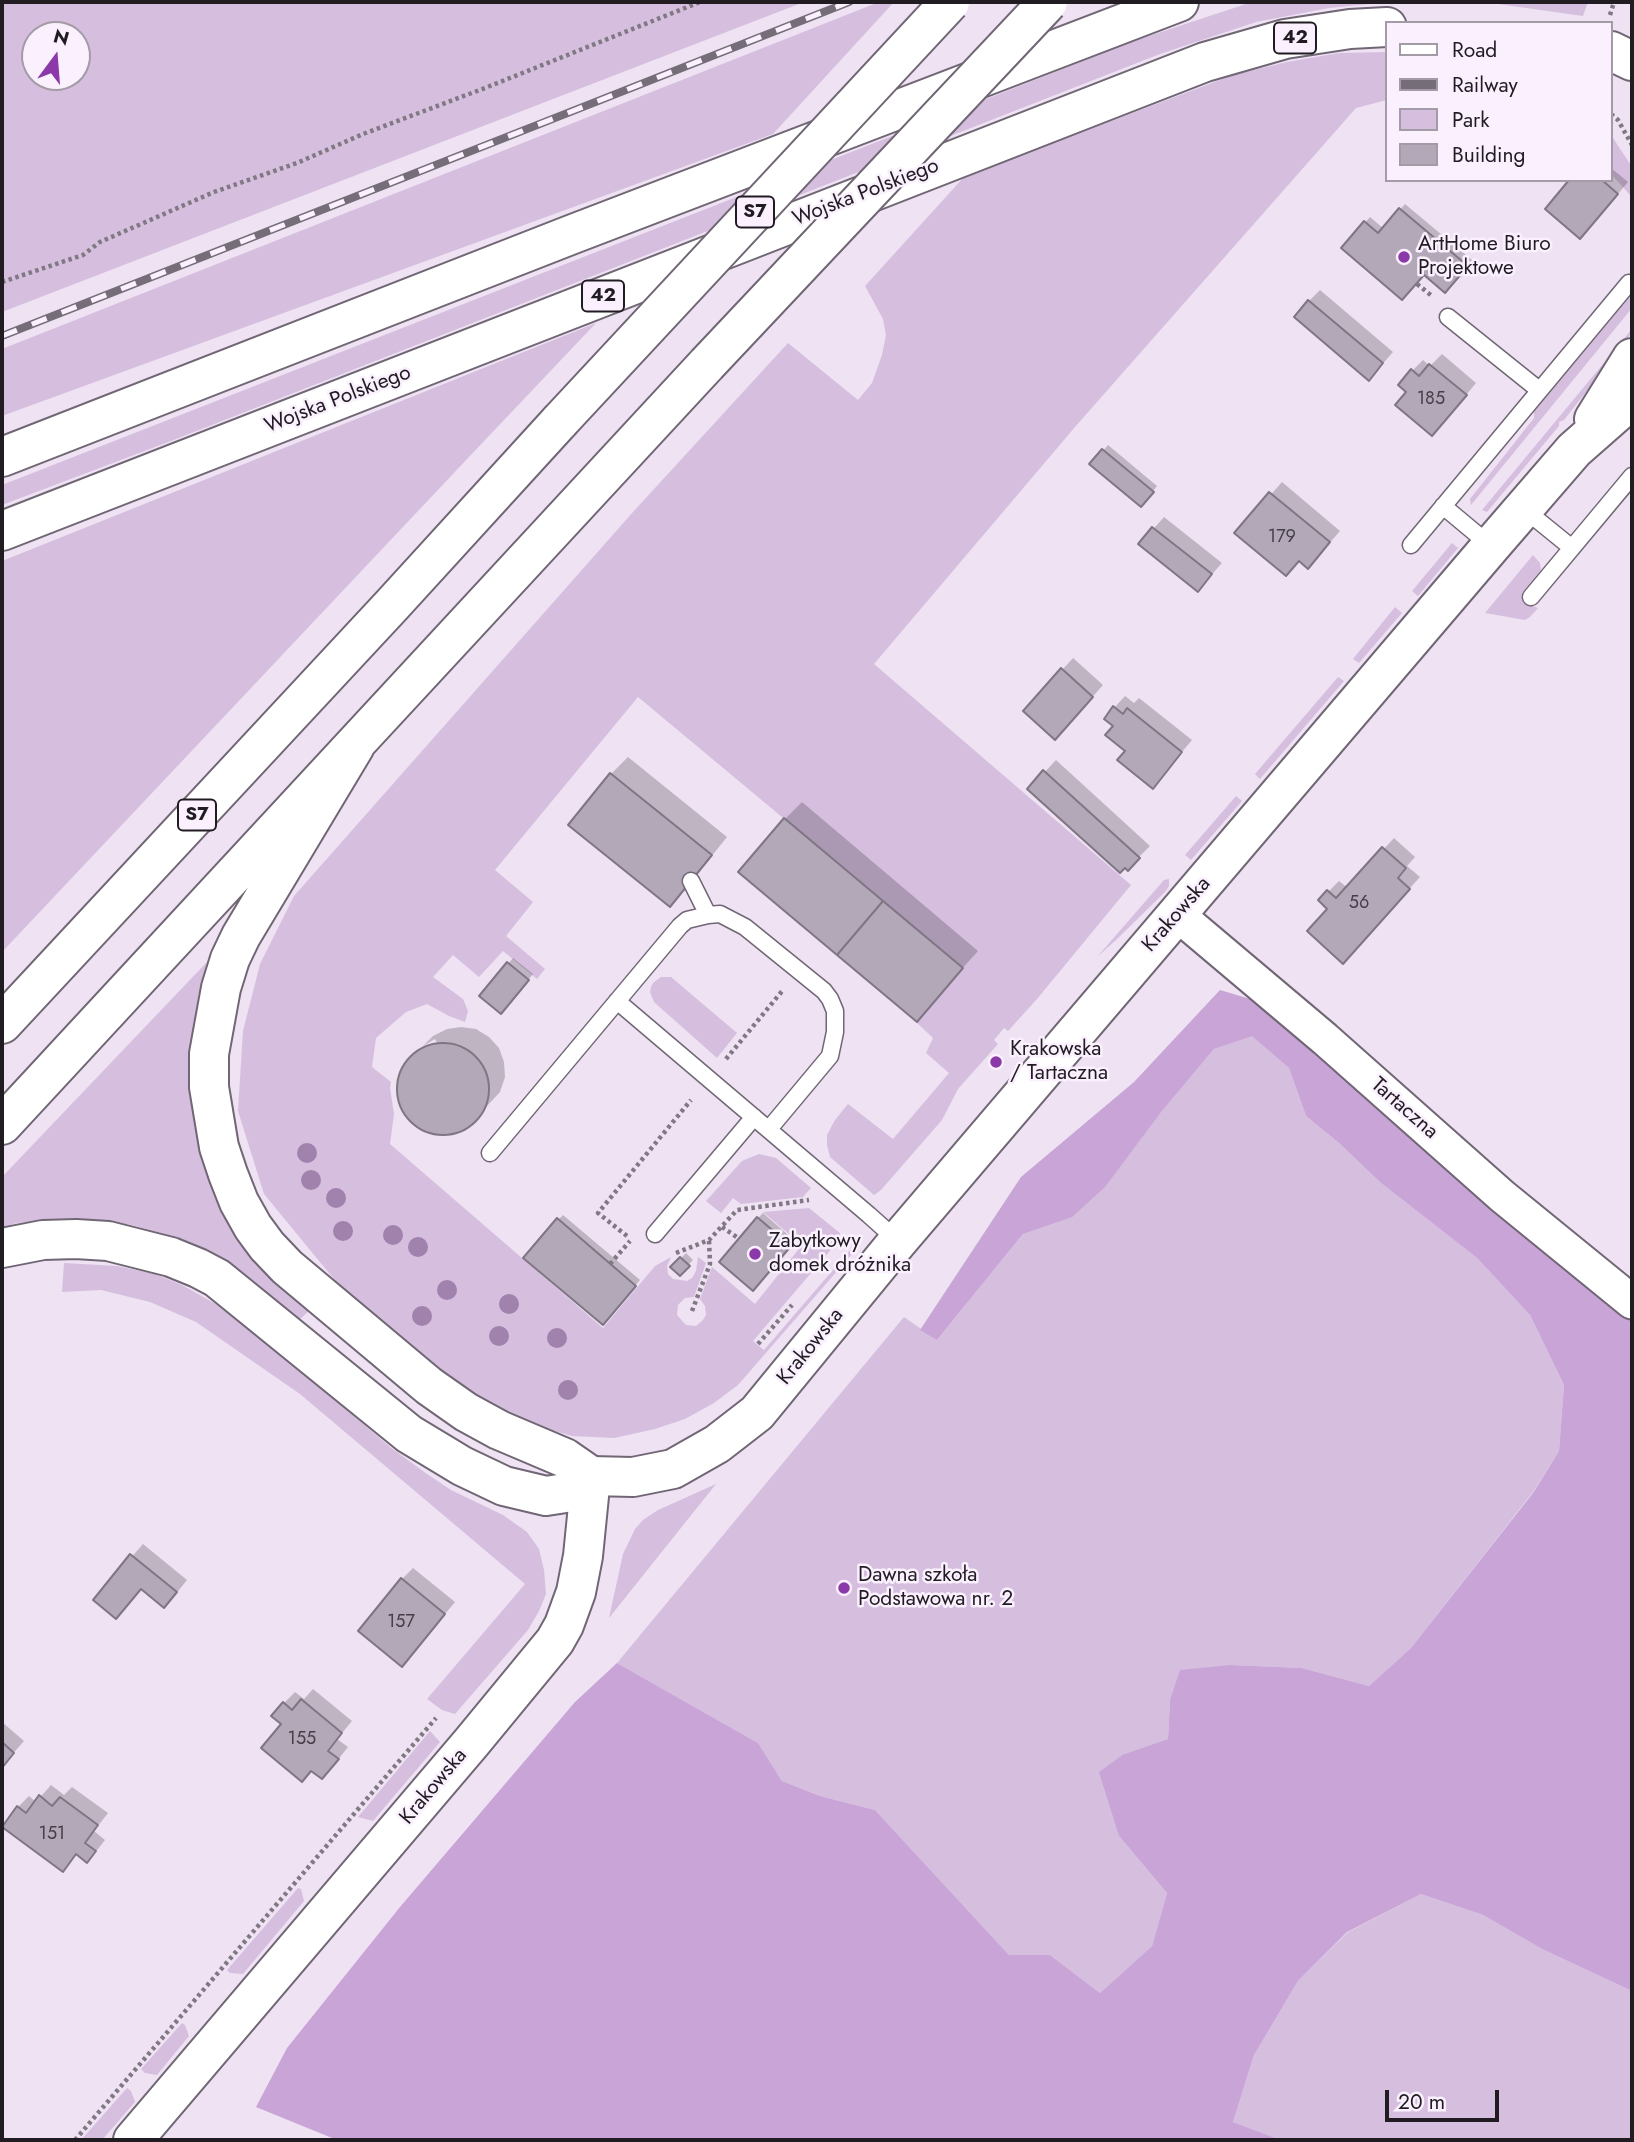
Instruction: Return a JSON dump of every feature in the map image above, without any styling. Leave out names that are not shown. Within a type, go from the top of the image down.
[{"type":"main road","name":"S7","points":[[2,1024],[950,2]]},
{"type":"main road","points":[[2,1125],[707,364],[1048,2]]},
{"type":"main road","points":[[2,457],[573,234],[1179,2]]},
{"type":"main road","name":"Wojska Polskiego","points":[[2,531],[1205,62],[1285,39],[1350,29],[1386,27]]},
{"type":"main road","points":[[1613,52],[1632,61]]},
{"type":"main road","name":"Krakowska","points":[[133,2140],[555,1641],[570,1611],[578,1584],[591,1476],[633,1477],[673,1469],[727,1436],[757,1413],[898,1241],[1574,450],[1632,358]]},
{"type":"main road","name":"Krakowska","points":[[1574,450],[1632,399]]},
{"type":"main road","points":[[2,1248],[43,1240],[76,1239],[108,1241],[171,1257],[217,1278],[409,1434],[462,1466],[504,1486],[546,1496],[572,1492],[591,1476],[565,1458],[499,1430],[466,1412],[429,1386],[287,1267],[267,1246],[243,1210],[219,1147],[209,1087],[209,1054],[221,988],[230,959],[241,936],[355,746]]},
{"type":"street","name":"Tartaczna","points":[[1178,915],[1325,1039],[1502,1196],[1632,1302]]},
{"type":"lane","points":[[1411,545],[1629,283]]},
{"type":"lane","points":[[1448,317],[1539,390]]},
{"type":"lane","points":[[1531,597],[1632,476]]},
{"type":"lane","points":[[1443,506],[1491,546]]},
{"type":"lane","points":[[1524,509],[1572,548]]},
{"type":"lane","points":[[691,881],[708,915]]},
{"type":"lane","points":[[490,1153],[680,926],[687,920],[708,915],[720,914],[746,927],[824,991],[835,1011],[835,1032],[830,1055],[769,1129]]},
{"type":"lane","points":[[617,1000],[898,1241]]},
{"type":"lane","points":[[655,1234],[754,1117]]},
{"type":"path","points":[[2,282],[83,255],[100,242],[214,192],[297,163],[363,134],[700,2]]},
{"type":"path","points":[[1613,116],[1632,145]]},
{"type":"path","points":[[1417,284],[1435,299]]},
{"type":"path","points":[[722,1226],[738,1238]]},
{"type":"path","points":[[610,1264],[631,1239]]},
{"type":"path","points":[[692,1311],[710,1264],[709,1240]]},
{"type":"path","points":[[758,1343],[793,1303]]},
{"type":"path","points":[[75,2140],[436,1717]]},
{"type":"green space","points":[[2,2],[804,2],[2,312]]},
{"type":"green space","points":[[879,2],[894,2],[773,134],[2,416],[2,349]]},
{"type":"green space","points":[[1252,2],[1390,2],[1329,8],[1256,22],[1160,54],[2,505],[2,485],[1134,41]]},
{"type":"green space","points":[[1484,2],[1588,2],[1583,16]]},
{"type":"green space","points":[[1386,52],[1386,100],[1356,108],[1075,427],[874,664],[1131,885],[1037,999],[1008,1031],[1004,1028],[994,1040],[998,1044],[958,1089],[942,1120],[881,1190],[874,1195],[830,1157],[827,1135],[848,1104],[893,1139],[949,1073],[926,1053],[933,1038],[915,1021],[963,968],[638,697],[495,870],[533,902],[506,936],[545,969],[537,979],[503,951],[479,977],[453,955],[433,977],[463,999],[468,1011],[465,1022],[427,1004],[406,1012],[376,1038],[372,1067],[391,1082],[394,1114],[390,1144],[603,1328],[655,1266],[671,1257],[667,1266],[668,1274],[673,1279],[687,1281],[692,1278],[698,1257],[706,1263],[694,1297],[685,1298],[678,1305],[677,1315],[686,1325],[696,1326],[706,1315],[705,1306],[700,1299],[712,1267],[755,1304],[802,1245],[763,1212],[809,1208],[840,1233],[840,1239],[753,1341],[764,1350],[858,1241],[858,1247],[738,1385],[714,1403],[685,1419],[614,1438],[572,1436],[498,1412],[421,1359],[338,1284],[264,1194],[238,1111],[243,1031],[260,964],[294,896],[633,512],[788,343],[858,400],[872,383],[886,335],[883,319],[865,286],[964,177],[1233,75],[1339,53]]},
{"type":"green space","points":[[1613,138],[1632,167],[1632,197],[1613,176]]},
{"type":"green space","points":[[1632,294],[1632,308],[1471,505],[1470,499],[1534,418],[1534,410]]},
{"type":"green space","points":[[596,323],[468,458],[2,952],[2,561]]},
{"type":"green space","points":[[1632,329],[1623,345],[1564,420],[1559,422],[1559,426],[1487,512],[1482,510]]},
{"type":"green space","points":[[1452,543],[1458,548],[1418,596],[1412,591]]},
{"type":"green space","points":[[1533,555],[1540,563],[1541,570],[1521,597],[1525,603],[1538,608],[1525,620],[1485,613]]},
{"type":"green space","points":[[1395,607],[1402,613],[1359,663],[1353,659]]},
{"type":"green space","points":[[1338,677],[1344,681],[1260,779],[1255,774]]},
{"type":"green space","points":[[1236,796],[1242,801],[1191,860],[1185,855]]},
{"type":"green space","points":[[1169,879],[1165,892],[1097,957],[1164,880]]},
{"type":"green space","points":[[207,962],[198,998],[190,1077],[201,1152],[214,1193],[243,1243],[310,1310],[298,1321],[245,1276],[185,1240],[132,1225],[78,1218],[17,1223],[2,1227],[2,1177]]},
{"type":"green space","points":[[661,977],[671,977],[737,1033],[717,1058],[654,1002],[651,987]]},
{"type":"green space","points":[[1252,1035],[1289,1068],[1306,1116],[1381,1183],[1477,1258],[1530,1315],[1564,1385],[1559,1451],[1533,1492],[1411,1648],[1369,1686],[1302,1668],[1231,1665],[1170,1700],[1168,1739],[1124,1754],[1119,1836],[1167,1893],[1152,1946],[1100,1993],[1050,1955],[1009,1955],[875,1810],[820,1796],[782,1781],[758,1743],[617,1663],[904,1317],[937,1340],[1023,1234],[1072,1216],[1214,1049]]},
{"type":"green space","points":[[759,1154],[776,1158],[811,1188],[803,1197],[741,1204],[733,1198],[721,1213],[706,1201],[742,1161]]},
{"type":"green space","points":[[64,1263],[117,1266],[155,1274],[214,1303],[275,1348],[390,1447],[451,1490],[503,1515],[527,1532],[539,1549],[546,1594],[528,1630],[455,1714],[442,1710],[427,1699],[525,1584],[300,1394],[196,1322],[150,1302],[101,1290],[62,1292]]},
{"type":"green space","points":[[716,1484],[609,1618],[623,1554],[635,1529],[658,1510]]},
{"type":"green space","points":[[430,1731],[440,1742],[373,1821],[358,1817]]},
{"type":"green space","points":[[298,1888],[301,1889],[304,1901],[243,1974],[230,1973],[227,1970]]},
{"type":"green space","points":[[1421,1894],[1483,1915],[1542,1949],[1632,1991],[1632,2140],[1281,2140],[1233,2122],[1254,2055],[1298,1981],[1348,1932]]},
{"type":"green space","points":[[182,2023],[189,2036],[157,2075],[145,2073],[141,2069]]},
{"type":"green space","points":[[127,2088],[135,2102],[102,2140],[81,2140]]},
{"type":"shaded area","points":[[1220,990],[1293,1012],[1632,1282],[1632,1991],[1542,1949],[1483,1915],[1421,1894],[1347,1932],[1298,1981],[1254,2055],[1233,2122],[1281,2140],[337,2140],[256,2107],[287,2048],[400,1907],[575,1702],[617,1663],[758,1743],[782,1781],[820,1796],[875,1810],[1009,1955],[1050,1955],[1100,1993],[1152,1946],[1167,1893],[1119,1836],[1099,1772],[1124,1754],[1168,1739],[1170,1700],[1180,1670],[1231,1665],[1302,1668],[1369,1686],[1411,1648],[1533,1493],[1559,1451],[1564,1385],[1530,1315],[1477,1258],[1381,1183],[1306,1116],[1289,1068],[1252,1036],[1214,1049],[1161,1112],[1105,1187],[1072,1217],[1023,1234],[937,1340],[920,1330],[1021,1177],[1134,1082]]},
{"type":"building","points":[[1567,182],[1604,182],[1618,194],[1580,239],[1545,209]]},
{"type":"building","name":"ArtHome Biuro Projektowe","points":[[1399,208],[1468,266],[1445,293],[1424,275],[1402,300],[1341,248],[1364,221],[1378,233]]},
{"type":"building","points":[[1308,300],[1383,363],[1369,381],[1294,317]]},
{"type":"building","points":[[1429,364],[1467,395],[1432,436],[1395,405],[1406,392],[1398,385],[1411,369],[1419,376]]},
{"type":"building","points":[[1102,449],[1154,492],[1141,507],[1089,464]]},
{"type":"building","points":[[1269,492],[1330,542],[1308,569],[1299,561],[1286,576],[1234,533]]},
{"type":"building","points":[[1152,527],[1212,574],[1198,592],[1138,544]]},
{"type":"building","points":[[1061,668],[1093,697],[1055,740],[1023,711]]},
{"type":"building","points":[[1113,706],[1123,714],[1127,708],[1182,752],[1153,789],[1117,760],[1125,751],[1105,735],[1113,726],[1104,719]]},
{"type":"building","points":[[1043,770],[1140,858],[1128,871],[1125,868],[1120,873],[1027,789]]},
{"type":"building","points":[[610,773],[712,855],[670,907],[568,825]]},
{"type":"building","points":[[784,818],[883,901],[837,955],[738,872]]},
{"type":"building","points":[[1382,847],[1406,868],[1398,878],[1410,889],[1343,964],[1307,931],[1327,909],[1318,900],[1327,890],[1336,898]]},
{"type":"building","points":[[883,901],[963,968],[917,1022],[837,955]]},
{"type":"building","points":[[507,962],[529,980],[501,1014],[479,996]]},
{"type":"building","points":[[443,1043],[469,1051],[481,1063],[489,1089],[481,1115],[469,1127],[443,1135],[417,1127],[405,1115],[397,1089],[405,1063],[417,1051]]},
{"type":"building","name":"Zabytkowy domek dróżnika","points":[[757,1217],[791,1246],[753,1291],[719,1262]]},
{"type":"building","points":[[557,1218],[636,1286],[603,1325],[523,1258]]},
{"type":"building","points":[[680,1257],[690,1266],[680,1276],[670,1267]]},
{"type":"building","points":[[130,1554],[177,1592],[164,1608],[141,1589],[116,1619],[93,1600]]},
{"type":"building","points":[[401,1578],[445,1614],[402,1667],[358,1631]]},
{"type":"building","points":[[301,1699],[342,1733],[328,1751],[339,1759],[322,1779],[311,1771],[302,1782],[261,1748],[281,1724],[271,1716],[283,1702],[292,1710]]},
{"type":"building","points":[[2,1742],[14,1753],[2,1768]]},
{"type":"building","points":[[39,1795],[52,1806],[60,1797],[98,1825],[85,1843],[96,1851],[87,1863],[76,1854],[63,1872],[2,1827],[17,1806],[26,1813]]},
{"type":"railway","points":[[2,336],[849,2]]},
{"type":"place","name":"ArtHome Biuro Projektowe","points":[[1404,257]]},
{"type":"place","name":"Krakowska / Tartaczna","points":[[996,1062]]},
{"type":"place","name":"Zabytkowy domek dróżnika","points":[[755,1254]]},
{"type":"place","name":"Dawna szkoła Podstawowa nr. 2","points":[[844,1588]]}]
